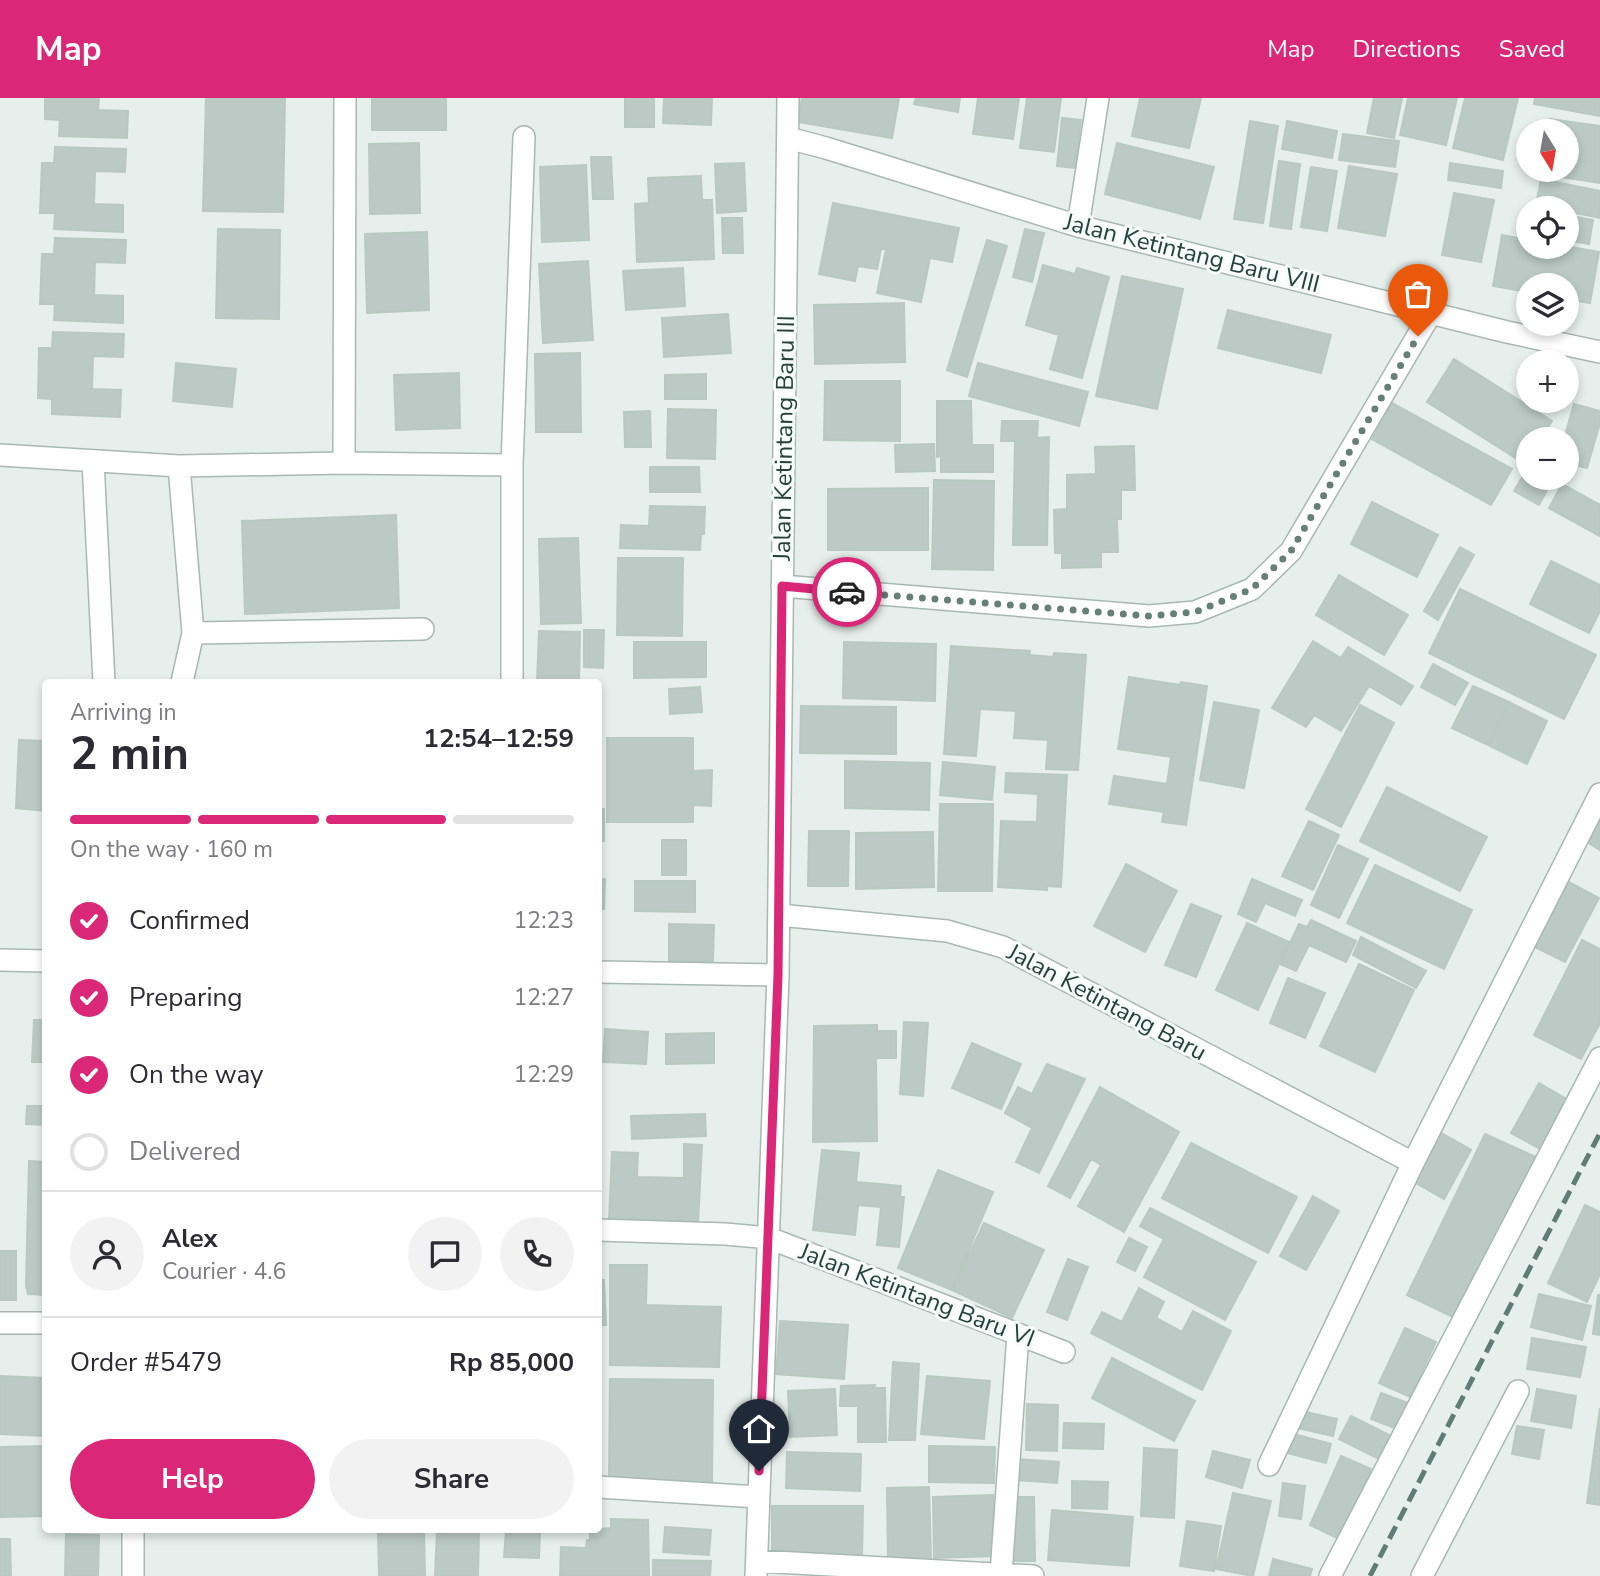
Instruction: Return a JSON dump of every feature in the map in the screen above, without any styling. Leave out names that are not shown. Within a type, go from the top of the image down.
[{"type":"street","points":[[344,463],[345,98]]},
{"type":"street","name":"Jalan Ketintang Baru III","points":[[757,1568],[778,975],[788,98]]},
{"type":"street","points":[[1078,226],[1097,98]]},
{"type":"street","points":[[512,679],[512,464],[524,137]]},
{"type":"street","name":"Jalan Ketintang Baru VIII","points":[[788,138],[1078,226],[1600,352]]},
{"type":"street","points":[[782,586],[1149,616],[1195,612],[1252,589],[1291,551],[1431,313]]},
{"type":"street","points":[[0,455],[179,466],[512,464]]},
{"type":"street","points":[[93,461],[104,679]]},
{"type":"street","points":[[179,466],[193,632],[183,679]]},
{"type":"street","points":[[193,632],[423,629]]},
{"type":"street","points":[[1269,1465],[1413,1163],[1600,794]]},
{"type":"street","name":"Jalan Ketintang Baru","points":[[779,915],[947,931],[1003,947],[1413,1163]]},
{"type":"street","points":[[0,960],[42,961]]},
{"type":"street","points":[[602,972],[778,975]]},
{"type":"street","points":[[1330,1576],[1600,1058]]},
{"type":"street","name":"Jalan Ketintang Baru VI","points":[[602,1230],[769,1238],[1064,1353]]},
{"type":"street","points":[[0,1323],[42,1323]]},
{"type":"street","points":[[1001,1574],[1018,1334]]},
{"type":"street","points":[[1422,1576],[1518,1391]]},
{"type":"street","points":[[602,1487],[758,1497]]},
{"type":"street","points":[[1440,1576],[1447,1526]]},
{"type":"street","points":[[132,1576],[133,1533]]},
{"type":"street","points":[[757,1568],[1033,1576]]},
{"type":"building","points":[[45,98],[99,98],[98,110],[128,111],[127,138],[59,136],[60,120],[45,119]]},
{"type":"building","points":[[206,98],[285,98],[283,212],[203,211]]},
{"type":"building","points":[[372,98],[446,98],[446,130],[372,130]]},
{"type":"building","points":[[625,98],[654,98],[654,127],[625,127]]},
{"type":"building","points":[[664,98],[712,98],[711,125],[663,123]]},
{"type":"building","points":[[802,98],[899,98],[892,138],[798,122]]},
{"type":"building","points":[[916,98],[960,98],[958,112],[914,104]]},
{"type":"building","points":[[978,98],[1019,98],[1013,139],[973,134]]},
{"type":"building","points":[[1027,98],[1061,98],[1054,152],[1020,148]]},
{"type":"building","points":[[1140,98],[1201,98],[1189,148],[1132,136]]},
{"type":"building","points":[[1374,98],[1402,98],[1394,138],[1367,133]]},
{"type":"building","points":[[1408,98],[1457,98],[1446,145],[1400,135]]},
{"type":"building","points":[[1465,98],[1518,98],[1503,160],[1453,148]]},
{"type":"building","points":[[1535,98],[1600,98],[1600,116],[1534,104]]},
{"type":"building","points":[[1062,118],[1081,120],[1075,168],[1057,166]]},
{"type":"building","points":[[1250,121],[1278,126],[1263,223],[1234,219]]},
{"type":"building","points":[[1287,121],[1337,131],[1332,158],[1282,149]]},
{"type":"building","points":[[1579,123],[1600,126],[1600,183],[1579,180]]},
{"type":"building","points":[[1343,134],[1399,141],[1395,167],[1339,160]]},
{"type":"building","points":[[419,143],[420,213],[370,214],[369,144]]},
{"type":"building","points":[[1117,143],[1214,167],[1200,219],[1105,194]]},
{"type":"building","points":[[55,147],[126,149],[125,172],[95,171],[94,204],[123,205],[123,232],[54,229],[55,213],[40,213],[42,163],[54,163]]},
{"type":"building","points":[[591,157],[611,157],[613,199],[593,199]]},
{"type":"building","points":[[1279,161],[1300,164],[1291,229],[1270,226]]},
{"type":"building","points":[[744,163],[746,211],[717,213],[715,164]]},
{"type":"building","points":[[1450,163],[1503,171],[1501,188],[1448,180]]},
{"type":"building","points":[[586,165],[589,240],[542,242],[540,167]]},
{"type":"building","points":[[1349,166],[1397,174],[1385,236],[1338,228]]},
{"type":"building","points":[[1311,167],[1337,171],[1327,231],[1301,227]]},
{"type":"building","points":[[701,176],[702,200],[712,200],[714,259],[637,262],[635,204],[649,203],[648,178]]},
{"type":"building","points":[[1540,182],[1556,182],[1600,191],[1600,218],[1579,214],[1579,196],[1538,196]]},
{"type":"building","points":[[1454,193],[1494,200],[1481,262],[1442,255]]},
{"type":"building","points":[[833,203],[959,228],[952,262],[930,258],[921,302],[877,293],[886,249],[881,249],[877,269],[858,266],[855,281],[819,274]]},
{"type":"building","points":[[1579,217],[1593,220],[1589,244],[1579,242]]},
{"type":"building","points":[[722,218],[742,218],[743,253],[723,253]]},
{"type":"building","points":[[218,229],[280,230],[279,319],[216,318]]},
{"type":"building","points":[[1025,229],[1044,233],[1032,282],[1013,277]]},
{"type":"building","points":[[427,232],[429,310],[367,313],[365,234]]},
{"type":"building","points":[[1502,235],[1516,238],[1516,259],[1579,259],[1579,248],[1599,252],[1590,303],[1579,301],[1579,273],[1516,273],[1516,290],[1493,286]]},
{"type":"building","points":[[55,238],[126,240],[125,263],[95,262],[94,295],[123,296],[123,323],[54,320],[55,304],[40,304],[42,254],[54,254]]},
{"type":"building","points":[[987,240],[1007,246],[967,377],[947,370]]},
{"type":"building","points":[[588,261],[593,340],[543,343],[539,264]]},
{"type":"building","points":[[1043,265],[1075,274],[1077,268],[1109,277],[1082,378],[1050,369],[1059,335],[1026,325]]},
{"type":"building","points":[[683,268],[685,306],[626,310],[623,271]]},
{"type":"building","points":[[1122,276],[1183,289],[1157,409],[1096,396]]},
{"type":"building","points":[[904,303],[905,362],[815,364],[814,305]]},
{"type":"building","points":[[1228,310],[1331,335],[1321,373],[1218,348]]},
{"type":"building","points":[[728,314],[731,353],[664,357],[662,318]]},
{"type":"building","points":[[53,332],[124,334],[123,357],[93,356],[92,389],[121,390],[120,417],[52,414],[52,399],[38,398],[39,348],[52,348]]},
{"type":"building","points":[[580,353],[581,432],[536,432],[535,354]]},
{"type":"building","points":[[1454,359],[1516,398],[1516,413],[1539,413],[1552,421],[1548,427],[1516,427],[1516,458],[1427,402]]},
{"type":"building","points":[[176,363],[236,369],[232,407],[173,401]]},
{"type":"building","points":[[978,363],[1088,392],[1079,426],[969,396]]},
{"type":"building","points":[[459,373],[460,428],[396,430],[394,375]]},
{"type":"building","points":[[706,374],[706,399],[665,399],[665,375]]},
{"type":"building","points":[[825,381],[900,381],[900,441],[824,440]]},
{"type":"building","points":[[937,401],[971,401],[972,445],[993,445],[993,472],[941,472],[941,456],[937,457]]},
{"type":"building","points":[[1392,403],[1512,469],[1491,505],[1372,439]]},
{"type":"building","points":[[1579,405],[1600,411],[1600,423],[1587,468],[1579,466],[1579,427],[1567,427],[1571,413],[1579,413]]},
{"type":"building","points":[[668,409],[716,410],[715,459],[667,458]]},
{"type":"building","points":[[650,411],[651,447],[625,447],[624,412]]},
{"type":"building","points":[[1002,421],[1038,421],[1037,438],[1049,437],[1047,545],[1013,545],[1015,441],[1001,441]]},
{"type":"building","points":[[934,444],[935,471],[896,472],[895,445]]},
{"type":"building","points":[[1134,446],[1135,490],[1121,490],[1121,519],[1117,519],[1118,552],[1101,552],[1101,567],[1062,568],[1062,553],[1055,553],[1054,510],[1067,509],[1067,475],[1096,474],[1095,447]]},
{"type":"building","points":[[650,467],[699,467],[700,492],[650,492]]},
{"type":"building","points":[[934,480],[994,481],[993,570],[932,569]]},
{"type":"building","points":[[928,488],[928,550],[828,550],[828,489]]},
{"type":"building","points":[[1516,488],[1516,490],[1547,490],[1539,505],[1514,491]]},
{"type":"building","points":[[1559,490],[1573,490],[1600,505],[1600,536],[1549,508]]},
{"type":"building","points":[[1372,502],[1438,535],[1417,577],[1351,544]]},
{"type":"building","points":[[650,506],[705,507],[704,534],[701,534],[700,550],[620,548],[621,525],[649,526]]},
{"type":"building","points":[[396,515],[399,608],[245,614],[242,521]]},
{"type":"building","points":[[578,538],[581,623],[541,624],[539,539]]},
{"type":"building","points":[[1460,547],[1474,555],[1438,620],[1424,611]]},
{"type":"building","points":[[618,558],[683,558],[682,636],[617,635]]},
{"type":"building","points":[[1551,561],[1600,585],[1600,611],[1589,633],[1530,604]]},
{"type":"building","points":[[1339,575],[1408,615],[1384,655],[1316,615]]},
{"type":"building","points":[[1460,589],[1596,655],[1564,719],[1429,653]]},
{"type":"building","points":[[584,630],[604,630],[603,668],[584,667]]},
{"type":"building","points":[[539,631],[580,632],[579,679],[537,679]]},
{"type":"building","points":[[1313,641],[1341,658],[1348,647],[1413,686],[1401,705],[1369,686],[1341,731],[1314,715],[1306,727],[1272,708]]},
{"type":"building","points":[[634,642],[706,642],[706,677],[634,678]]},
{"type":"building","points":[[844,642],[936,644],[935,701],[843,698]]},
{"type":"building","points":[[951,646],[1030,651],[1029,655],[1053,657],[1054,653],[1086,655],[1078,770],[1046,769],[1048,740],[1014,738],[1016,711],[980,709],[976,756],[944,754]]},
{"type":"building","points":[[1433,664],[1468,683],[1455,705],[1421,687]]},
{"type":"building","points":[[1129,677],[1180,685],[1181,682],[1207,686],[1186,825],[1162,822],[1164,812],[1109,804],[1114,776],[1167,784],[1171,757],[1118,749]]},
{"type":"building","points":[[1473,686],[1509,702],[1488,745],[1452,728]]},
{"type":"building","points":[[700,687],[702,712],[670,714],[669,689]]},
{"type":"building","points":[[1214,702],[1259,710],[1244,788],[1200,780]]},
{"type":"building","points":[[1509,702],[1547,721],[1527,764],[1488,745]]},
{"type":"building","points":[[1360,705],[1394,723],[1341,827],[1306,809]]},
{"type":"building","points":[[801,706],[896,707],[896,754],[800,753]]},
{"type":"building","points":[[607,738],[693,738],[693,771],[712,770],[711,806],[693,805],[693,822],[607,822]]},
{"type":"building","points":[[19,740],[42,741],[42,811],[16,808]]},
{"type":"building","points":[[845,761],[930,763],[929,810],[845,808]]},
{"type":"building","points":[[943,762],[995,767],[992,800],[940,795]]},
{"type":"building","points":[[1006,773],[1067,775],[1061,887],[1047,886],[1047,890],[998,887],[1001,821],[1037,822],[1038,794],[1005,792]]},
{"type":"building","points":[[1387,787],[1487,837],[1460,891],[1360,841]]},
{"type":"building","points":[[940,804],[993,804],[992,891],[938,891]]},
{"type":"building","points":[[602,809],[604,809],[602,841]]},
{"type":"building","points":[[1595,817],[1600,820],[1600,850],[1582,839]]},
{"type":"building","points":[[1309,821],[1339,835],[1313,890],[1282,876]]},
{"type":"building","points":[[809,831],[849,831],[848,886],[808,886]]},
{"type":"building","points":[[933,832],[934,887],[856,889],[856,833]]},
{"type":"building","points":[[662,840],[686,840],[686,875],[662,875]]},
{"type":"building","points":[[1338,845],[1368,859],[1339,918],[1311,905]]},
{"type":"building","points":[[1126,864],[1177,891],[1145,952],[1094,926]]},
{"type":"building","points":[[1375,865],[1472,910],[1444,969],[1347,923]]},
{"type":"building","points":[[602,879],[605,879],[602,909]]},
{"type":"building","points":[[1252,879],[1302,900],[1295,916],[1265,903],[1256,922],[1238,914]]},
{"type":"building","points":[[1565,880],[1599,898],[1565,962],[1531,945]]},
{"type":"building","points":[[635,881],[695,881],[695,912],[635,911]]},
{"type":"building","points":[[1191,904],[1221,916],[1196,977],[1165,965]]},
{"type":"building","points":[[1311,920],[1356,941],[1346,962],[1309,945],[1296,971],[1280,964],[1299,924],[1307,927]]},
{"type":"building","points":[[1247,923],[1289,942],[1258,1010],[1216,990]]},
{"type":"building","points":[[669,924],[714,925],[713,962],[669,961]]},
{"type":"building","points":[[1361,937],[1426,971],[1416,988],[1353,955]]},
{"type":"building","points":[[1582,940],[1600,949],[1600,1023],[1581,1059],[1534,1035]]},
{"type":"building","points":[[1359,964],[1414,990],[1375,1072],[1320,1046]]},
{"type":"building","points":[[1288,978],[1325,993],[1305,1038],[1270,1023]]},
{"type":"building","points":[[34,1020],[42,1020],[42,1062],[32,1062]]},
{"type":"building","points":[[904,1022],[928,1023],[923,1096],[900,1094]]},
{"type":"building","points":[[877,1025],[877,1031],[896,1031],[896,1058],[876,1058],[877,1141],[813,1142],[814,1026]]},
{"type":"building","points":[[605,1029],[648,1032],[646,1064],[603,1062]]},
{"type":"building","points":[[714,1033],[714,1063],[666,1064],[666,1034]]},
{"type":"building","points":[[972,1043],[1021,1064],[1001,1109],[952,1088]]},
{"type":"building","points":[[1047,1064],[1085,1079],[1039,1173],[1016,1162],[1032,1128],[1005,1113],[1018,1087],[1032,1094]]},
{"type":"building","points":[[1539,1083],[1570,1101],[1542,1150],[1511,1133]]},
{"type":"building","points":[[1100,1087],[1179,1132],[1124,1232],[1078,1206],[1101,1165],[1091,1159],[1070,1198],[1048,1186]]},
{"type":"building","points":[[27,1106],[42,1106],[42,1125],[26,1124]]},
{"type":"building","points":[[705,1114],[706,1136],[632,1139],[631,1116]]},
{"type":"building","points":[[1438,1131],[1471,1150],[1444,1199],[1411,1180]]},
{"type":"building","points":[[1485,1134],[1538,1158],[1459,1320],[1407,1295]]},
{"type":"building","points":[[1191,1143],[1297,1197],[1268,1253],[1162,1198]]},
{"type":"building","points":[[684,1144],[702,1145],[698,1224],[609,1222],[612,1152],[638,1153],[637,1177],[684,1178]]},
{"type":"building","points":[[822,1150],[859,1153],[856,1182],[901,1186],[900,1197],[904,1197],[899,1247],[877,1245],[881,1207],[858,1205],[855,1235],[813,1230]]},
{"type":"building","points":[[29,1161],[42,1162],[42,1295],[28,1294]]},
{"type":"building","points":[[938,1170],[993,1192],[952,1290],[898,1268]]},
{"type":"building","points":[[1313,1196],[1339,1211],[1306,1270],[1280,1256]]},
{"type":"building","points":[[1585,1205],[1600,1212],[1600,1274],[1587,1302],[1548,1283]]},
{"type":"building","points":[[1150,1208],[1256,1262],[1225,1320],[1144,1277],[1164,1239],[1140,1226]]},
{"type":"building","points":[[984,1223],[1044,1250],[1012,1318],[952,1290]]},
{"type":"building","points":[[1129,1238],[1147,1247],[1135,1271],[1117,1262]]},
{"type":"building","points":[[0,1251],[16,1251],[16,1300],[0,1300]]},
{"type":"building","points":[[1068,1259],[1088,1267],[1067,1320],[1047,1312]]},
{"type":"building","points":[[610,1265],[647,1265],[646,1305],[721,1307],[719,1367],[610,1365]]},
{"type":"building","points":[[602,1280],[604,1280],[606,1325],[602,1325]]},
{"type":"building","points":[[1139,1288],[1164,1302],[1156,1318],[1182,1332],[1193,1311],[1231,1331],[1202,1390],[1091,1333],[1102,1312],[1122,1322]]},
{"type":"building","points":[[1539,1294],[1591,1306],[1582,1340],[1531,1327]]},
{"type":"building","points":[[1600,1295],[1600,1335],[1593,1334]]},
{"type":"building","points":[[780,1321],[848,1325],[844,1379],[776,1374]]},
{"type":"building","points":[[1405,1328],[1436,1342],[1410,1397],[1379,1383]]},
{"type":"building","points":[[1532,1338],[1586,1347],[1580,1377],[1527,1369]]},
{"type":"building","points":[[1112,1358],[1195,1401],[1174,1441],[1092,1398]]},
{"type":"building","points":[[893,1362],[919,1364],[915,1440],[889,1440]]},
{"type":"building","points":[[0,1376],[42,1378],[42,1436],[0,1434]]},
{"type":"building","points":[[927,1376],[990,1381],[984,1439],[921,1434]]},
{"type":"building","points":[[610,1379],[713,1380],[712,1482],[609,1482]]},
{"type":"building","points":[[875,1385],[874,1388],[885,1388],[886,1442],[858,1442],[858,1406],[840,1406],[841,1386]]},
{"type":"building","points":[[835,1389],[837,1435],[790,1437],[788,1391]]},
{"type":"building","points":[[1537,1389],[1576,1396],[1571,1428],[1531,1421]]},
{"type":"building","points":[[1381,1393],[1408,1403],[1397,1429],[1371,1419]]},
{"type":"building","points":[[1027,1404],[1058,1405],[1057,1451],[1026,1450]]},
{"type":"building","points":[[1600,1408],[1600,1505],[1587,1503]]},
{"type":"building","points":[[1297,1410],[1337,1419],[1333,1436],[1293,1427]]},
{"type":"building","points":[[1351,1416],[1395,1438],[1383,1461],[1339,1439]]},
{"type":"building","points":[[1064,1423],[1104,1424],[1103,1449],[1063,1448]]},
{"type":"building","points":[[1517,1426],[1544,1430],[1539,1459],[1512,1454]]},
{"type":"building","points":[[1286,1432],[1331,1444],[1326,1463],[1280,1451]]},
{"type":"building","points":[[42,1446],[42,1516],[0,1517],[0,1447]]},
{"type":"building","points":[[929,1446],[995,1447],[994,1483],[929,1482]]},
{"type":"building","points":[[1144,1448],[1177,1450],[1174,1518],[1141,1516]]},
{"type":"building","points":[[1213,1451],[1250,1460],[1242,1488],[1206,1477]]},
{"type":"building","points":[[787,1452],[861,1454],[860,1491],[786,1488]]},
{"type":"building","points":[[1341,1456],[1371,1469],[1339,1539],[1310,1525]]},
{"type":"building","points":[[1016,1459],[1059,1462],[1057,1483],[1015,1480]]},
{"type":"building","points":[[1072,1481],[1108,1482],[1107,1509],[1072,1508]]},
{"type":"building","points":[[1283,1483],[1305,1486],[1301,1519],[1279,1516]]},
{"type":"building","points":[[929,1487],[931,1559],[888,1560],[887,1488]]},
{"type":"building","points":[[1233,1493],[1271,1501],[1253,1576],[1216,1569]]},
{"type":"building","points":[[993,1495],[995,1556],[934,1558],[933,1497]]},
{"type":"building","points":[[1010,1497],[1034,1497],[1035,1561],[1011,1561]]},
{"type":"building","points":[[772,1506],[863,1506],[862,1558],[772,1559]]},
{"type":"building","points":[[1052,1510],[1133,1517],[1129,1566],[1048,1560]]},
{"type":"building","points":[[611,1519],[648,1520],[649,1576],[560,1576],[561,1547],[586,1548],[590,1533],[602,1533],[602,1529],[611,1528]]},
{"type":"building","points":[[1187,1521],[1221,1526],[1214,1571],[1180,1566]]},
{"type":"building","points":[[665,1527],[711,1530],[709,1555],[663,1552]]},
{"type":"building","points":[[378,1533],[424,1533],[425,1576],[379,1576]]},
{"type":"building","points":[[437,1533],[479,1533],[478,1576],[435,1576]]},
{"type":"building","points":[[506,1533],[540,1533],[539,1558],[504,1557]]},
{"type":"building","points":[[66,1534],[99,1535],[98,1576],[65,1576]]},
{"type":"building","points":[[0,1539],[10,1539],[11,1576],[0,1576]]},
{"type":"building","points":[[1273,1559],[1312,1569],[1310,1576],[1269,1576]]},
{"type":"building","points":[[653,1560],[711,1561],[710,1576],[653,1576]]},
{"type":"railway","points":[[1370,1576],[1600,1133]]},
{"type":"way so far","points":[[847,592],[1149,616],[1195,612],[1252,589],[1291,551],[1418,336]]},
{"type":"route","points":[[759,1471],[778,975],[782,586],[847,592]]}]
